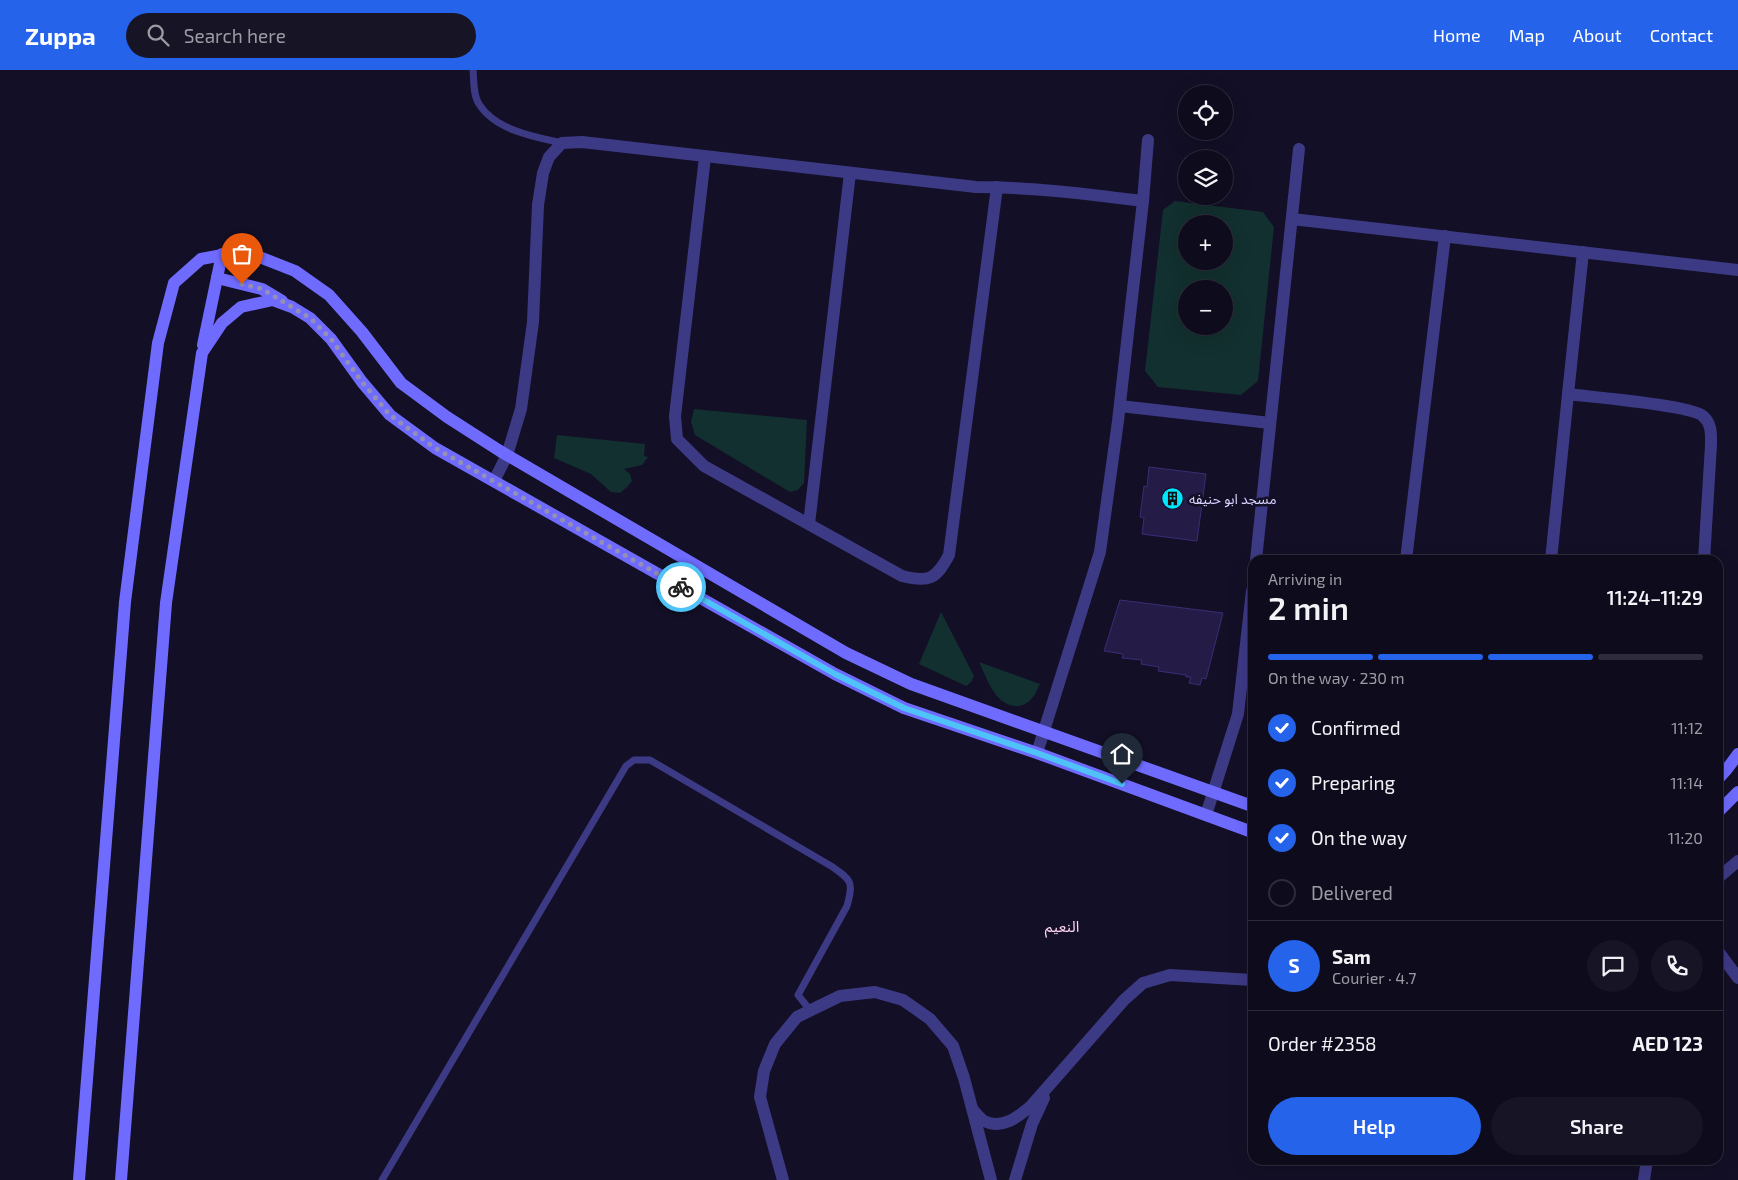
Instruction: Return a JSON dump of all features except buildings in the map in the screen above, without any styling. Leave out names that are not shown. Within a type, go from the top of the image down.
[{"type":"main road","points":[[79,1180],[125,602],[158,342],[174,283],[200,259],[244,250],[295,271],[329,296],[343,310],[401,383],[447,417],[507,455],[846,652],[911,684],[1248,805]]},
{"type":"main road","points":[[121,1180],[166,603],[202,353],[222,254]]},
{"type":"main road","points":[[217,278],[262,289],[310,318],[331,339],[362,382],[390,415],[435,448],[835,674],[904,708],[1037,753],[1248,831]]},
{"type":"main road","points":[[202,353],[222,323],[241,307],[273,300],[290,306]]},
{"type":"main road","points":[[1723,773],[1738,754]]},
{"type":"main road","points":[[1723,807],[1738,792]]},
{"type":"street","points":[[1037,753],[1100,552],[1120,406],[1148,140]]},
{"type":"street","points":[[494,481],[507,455],[521,409],[533,322],[538,205],[543,174],[549,157],[562,143],[582,142],[976,187],[1089,194],[1143,201]]},
{"type":"street","points":[[1257,555],[1299,149]]},
{"type":"street","points":[[705,157],[675,416],[677,439],[704,466],[902,576],[919,580],[932,577],[942,567],[949,555],[997,187]]},
{"type":"street","points":[[809,524],[850,173]]},
{"type":"street","points":[[1292,219],[1738,270]]},
{"type":"street","points":[[1407,555],[1445,236]]},
{"type":"street","points":[[1551,555],[1584,252]]},
{"type":"street","points":[[1568,394],[1673,407],[1703,415],[1711,426],[1704,555]]},
{"type":"street","points":[[1120,406],[1270,423]]},
{"type":"street","points":[[1206,815],[1238,714],[1248,626]]},
{"type":"street","points":[[1723,874],[1738,861]]},
{"type":"street","points":[[1723,958],[1738,978]]},
{"type":"street","points":[[972,1110],[984,1121],[1000,1124],[1016,1119],[1031,1106],[1124,1000],[1143,983],[1170,975],[1248,980]]},
{"type":"street","points":[[783,1180],[760,1097],[764,1072],[775,1044],[797,1016],[840,996],[875,992],[903,1000],[930,1019],[953,1046],[964,1078],[991,1180]]},
{"type":"street","points":[[1015,1180],[1032,1124],[1050,1084]]},
{"type":"street","points":[[1644,1180],[1646,1165]]},
{"type":"lane","points":[[474,70],[474,90],[478,103],[489,117],[532,136],[562,143]]},
{"type":"lane","points":[[382,1180],[626,766],[634,760],[650,760],[831,866],[847,878],[852,890],[847,906],[798,995],[810,1010]]},
{"type":"green space","points":[[1175,201],[1178,201],[1178,205],[1207,205],[1263,212],[1274,227],[1258,381],[1241,395],[1158,387],[1145,371],[1163,210]]},
{"type":"green space","points":[[694,409],[807,420],[804,483],[798,490],[790,492],[695,435],[691,422]]},
{"type":"green space","points":[[557,435],[645,444],[644,456],[648,457],[642,465],[624,469],[630,474],[632,481],[620,493],[611,492],[591,474],[554,458]]},
{"type":"green space","points":[[941,612],[974,676],[966,686],[919,664]]},
{"type":"green space","points":[[979,662],[1040,684],[1034,696],[1024,705],[1015,706],[1008,704],[996,695]]},
{"type":"way so far","points":[[242,284],[262,289],[310,318],[331,339],[362,382],[390,415],[435,448],[681,587]]},
{"type":"place","name":"مسجد ابو حنيفه","points":[[1173,498]]},
{"type":"district","name":"النعيم","points":[[1062,926]]},
{"type":"route","points":[[681,587],[835,674],[904,708],[1122,784]]}]
